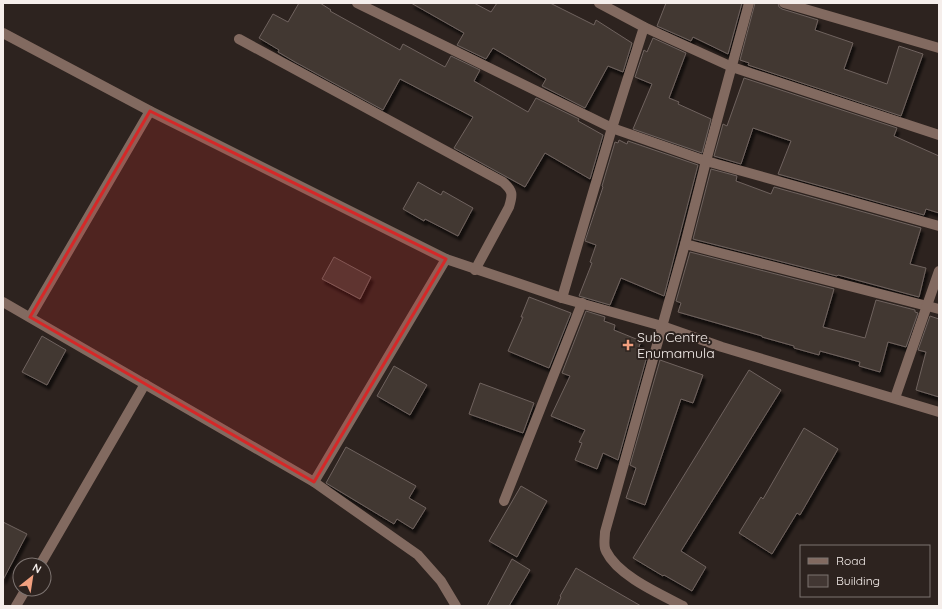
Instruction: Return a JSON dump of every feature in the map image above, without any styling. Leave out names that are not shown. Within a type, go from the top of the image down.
[{"type":"street","points":[[599,3],[644,27],[732,67],[939,136]]},
{"type":"street","points":[[684,606],[644,586],[617,566],[605,550],[605,532],[685,244],[749,3]]},
{"type":"street","points":[[784,3],[939,48]]},
{"type":"street","points":[[362,4],[612,128],[706,161],[939,226]]},
{"type":"street","points":[[562,298],[612,128],[644,27]]},
{"type":"street","points":[[3,33],[150,111],[446,259],[562,298],[662,326],[722,347],[939,412]]},
{"type":"street","points":[[239,39],[503,182],[510,188],[512,196],[509,207],[475,270]]},
{"type":"street","points":[[30,317],[150,111]]},
{"type":"street","points":[[685,244],[939,309]]},
{"type":"street","points":[[314,482],[446,259]]},
{"type":"street","points":[[895,398],[939,271]]},
{"type":"street","points":[[3,302],[314,482],[418,555],[441,581],[456,606]]},
{"type":"street","points":[[504,501],[582,303]]},
{"type":"street","points":[[45,557],[145,384]]},
{"type":"street","points":[[16,606],[21,597]]},
{"type":"highlighted area","points":[[150,111],[446,259],[314,482],[30,317]]},
{"type":"building","points":[[299,3],[320,3],[331,10],[330,11],[400,50],[403,44],[445,67],[451,56],[480,70],[474,81],[528,112],[536,98],[579,119],[578,121],[603,135],[590,179],[545,153],[525,187],[454,148],[473,117],[400,79],[383,110],[295,62],[259,38],[273,14],[288,22]]},
{"type":"building","points":[[411,3],[474,3],[491,12],[497,3],[550,3],[594,25],[596,20],[632,43],[623,72],[608,66],[585,108],[542,86],[546,79],[493,48],[486,59],[457,45],[464,33]]},
{"type":"building","points":[[666,3],[742,3],[728,54],[693,37],[691,41],[657,26]]},
{"type":"building","points":[[755,3],[778,3],[779,7],[782,9],[818,20],[815,30],[853,43],[844,69],[887,84],[899,46],[923,54],[901,116],[748,65],[749,63],[740,60]]},
{"type":"building","points":[[653,38],[686,53],[669,98],[679,102],[678,104],[711,119],[702,153],[633,129],[652,84],[635,77],[644,50],[647,52]]},
{"type":"building","points":[[744,78],[897,128],[894,136],[939,156],[939,213],[926,209],[924,215],[778,174],[791,141],[753,128],[741,164],[714,156],[723,124],[727,126]]},
{"type":"building","points":[[619,140],[627,144],[628,141],[698,165],[664,296],[621,278],[610,305],[579,296],[592,263],[590,262],[596,245],[585,241],[603,187],[602,186],[615,142],[618,143]]},
{"type":"building","points":[[711,169],[737,176],[736,181],[771,194],[774,187],[921,228],[910,264],[926,268],[919,297],[693,239]]},
{"type":"building","points":[[418,182],[441,195],[443,191],[473,208],[458,236],[425,219],[424,221],[403,209]]},
{"type":"building","points":[[690,252],[834,289],[823,327],[865,338],[876,300],[915,310],[915,312],[918,313],[906,347],[888,342],[880,372],[859,366],[860,362],[820,351],[819,355],[794,348],[794,346],[762,336],[678,312],[681,303],[676,301]]},
{"type":"building","points":[[334,257],[371,277],[360,299],[322,279]]},
{"type":"building","points":[[529,297],[571,313],[549,368],[508,351],[523,317],[521,317]]},
{"type":"building","points":[[586,311],[605,317],[604,321],[615,325],[614,330],[641,341],[637,353],[647,356],[618,460],[603,453],[597,469],[575,460],[582,443],[579,442],[585,430],[551,416],[570,376],[562,373]]},
{"type":"building","points":[[930,316],[939,319],[939,397],[916,390],[926,352],[918,350]]},
{"type":"building","points":[[42,336],[66,350],[47,385],[22,372]]},
{"type":"building","points":[[660,360],[703,375],[693,403],[681,399],[645,505],[626,498],[636,468],[630,465]]},
{"type":"building","points":[[394,366],[427,385],[410,415],[377,396]]},
{"type":"building","points":[[749,370],[781,390],[681,551],[706,567],[692,591],[633,558]]},
{"type":"building","points":[[480,383],[534,403],[523,433],[469,414]]},
{"type":"building","points":[[804,428],[838,449],[800,515],[797,513],[772,554],[739,533],[761,497],[763,499]]},
{"type":"building","points":[[346,447],[416,486],[409,498],[426,508],[413,529],[397,519],[394,524],[326,483]]},
{"type":"building","points":[[521,486],[547,501],[517,557],[489,541]]},
{"type":"building","points":[[3,522],[27,534],[15,557],[12,557],[12,563],[3,580]]},
{"type":"building","points":[[512,559],[530,570],[509,606],[487,606]]},
{"type":"building","points":[[576,568],[641,606],[557,606],[561,597],[560,596]]},
{"type":"place","name":"Sub Centre, Enumamula","points":[[628,345]]}]
